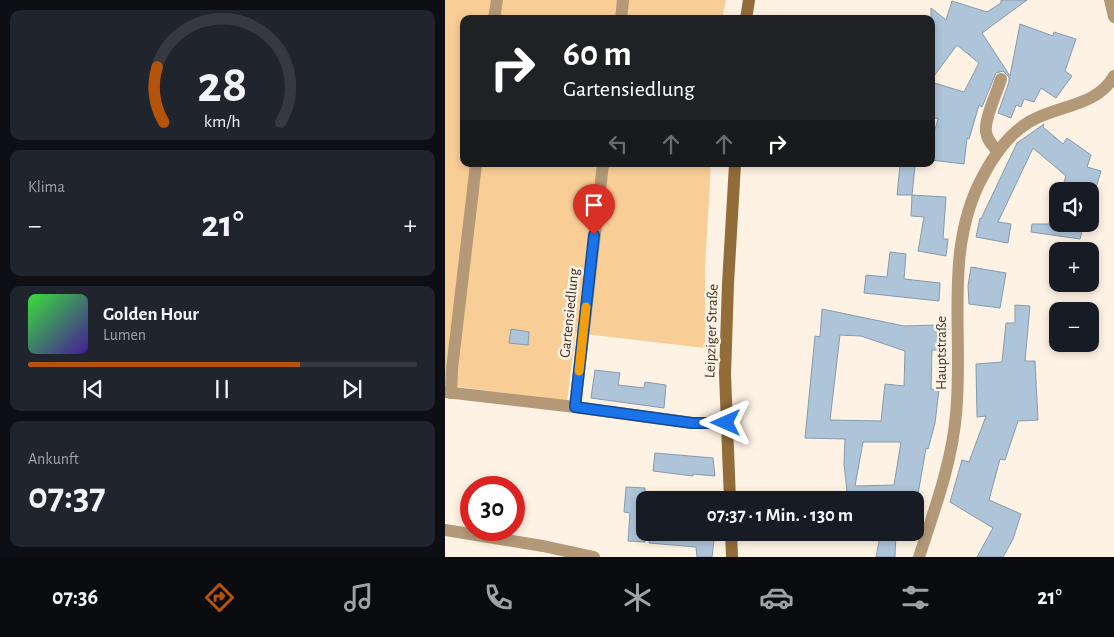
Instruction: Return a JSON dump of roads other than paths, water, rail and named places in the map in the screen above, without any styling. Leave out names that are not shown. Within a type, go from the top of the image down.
[{"type":"street","points":[[495,15],[497,0]]},
{"type":"street","points":[[621,15],[623,0]]},
{"type":"street","points":[[747,15],[749,0]]},
{"type":"street","points":[[1110,0],[1114,17]]},
{"type":"street","name":"Hauptstraße","points":[[919,557],[947,462],[956,415],[958,393],[958,273],[963,231],[971,201],[983,175],[998,152],[1011,137],[1029,122],[1041,116],[1091,98],[1107,86],[1114,76]]},
{"type":"street","points":[[998,152],[989,141],[986,132],[987,122],[1001,79]]},
{"type":"street","points":[[476,167],[448,393],[575,407],[692,423],[726,423]]},
{"type":"street","name":"Gartensiedlung","points":[[575,407],[603,167]]},
{"type":"street","name":"Leipziger Straße","points":[[729,491],[726,337],[735,167]]},
{"type":"street","points":[[445,530],[543,546],[594,557]]},
{"type":"street","points":[[731,541],[732,557]]}]
